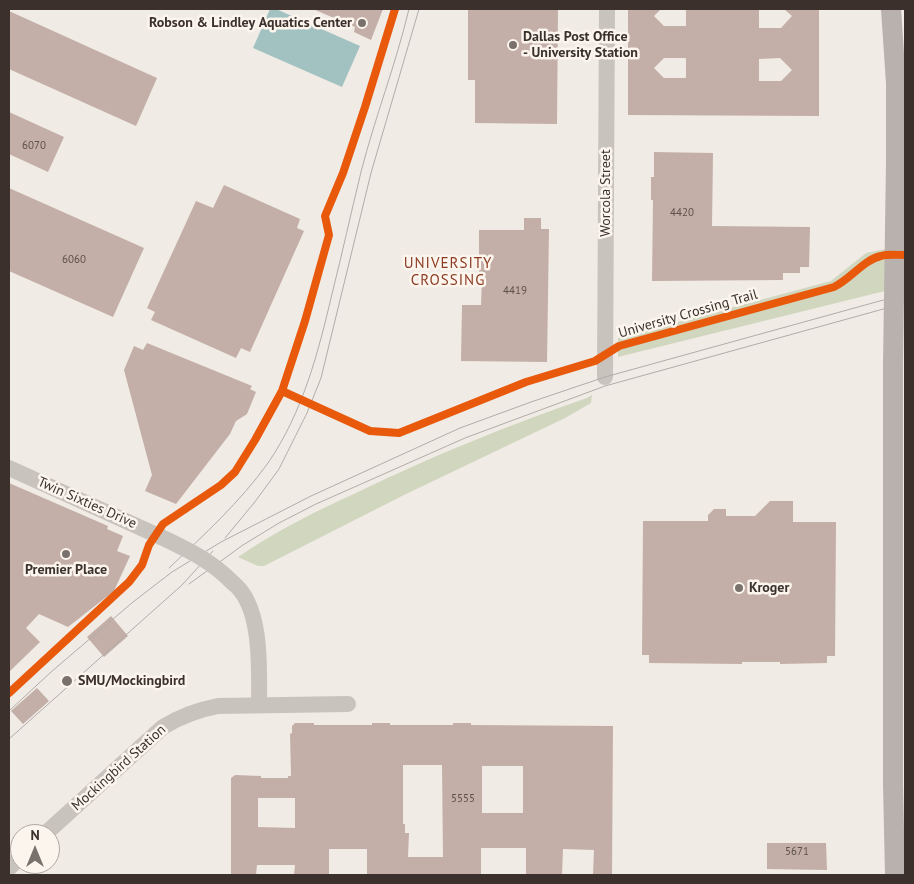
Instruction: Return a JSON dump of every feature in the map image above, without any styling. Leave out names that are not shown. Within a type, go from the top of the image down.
[{"type":"main road","points":[[891,9],[896,83],[893,364],[893,784],[895,875]]},
{"type":"street","name":"Worcola Street","points":[[605,377],[607,9]]},
{"type":"street","name":"Twin Sixties Drive","points":[[9,468],[205,558],[220,570],[246,600],[254,622],[258,648],[259,705]]},
{"type":"street","name":"Mockingbird Station","points":[[56,824],[162,727],[179,717],[197,710],[218,706],[348,704]]},
{"type":"green space","points":[[905,245],[905,286],[618,357],[618,338],[831,281],[866,253]]},
{"type":"green space","points":[[592,395],[591,403],[565,418],[404,495],[264,566],[258,566],[238,557],[297,522],[414,466]]},
{"type":"water","points":[[270,9],[276,9],[360,46],[342,87],[253,48]]},
{"type":"building","name":"Robson & Lindley Aquatics Center","points":[[313,9],[383,9],[371,40],[354,32],[355,27]]},
{"type":"building","points":[[628,9],[661,9],[654,16],[664,26],[686,26],[686,9],[759,9],[759,28],[781,28],[792,16],[784,9],[819,9],[819,116],[628,115]],"holes":[[[664,58],[686,58],[686,78],[664,78],[654,68]],[[780,58],[792,70],[781,81],[759,81],[759,59]]]},
{"type":"building","name":"Dallas Post Office - University Station","points":[[468,10],[558,10],[557,124],[475,123],[475,80],[468,80]]},
{"type":"building","points":[[9,11],[157,78],[136,126],[9,69]]},
{"type":"building","points":[[9,112],[64,137],[48,172],[9,154]]},
{"type":"building","points":[[654,152],[713,153],[712,226],[810,227],[809,267],[800,267],[800,273],[783,273],[783,280],[652,281],[653,200],[651,200],[651,177],[654,177]]},
{"type":"building","points":[[224,185],[300,219],[297,228],[304,231],[250,352],[241,348],[236,358],[151,320],[155,312],[147,308],[196,201],[213,208]]},
{"type":"building","points":[[9,188],[144,248],[113,317],[9,271]]},
{"type":"building","points":[[524,218],[541,218],[541,229],[549,229],[547,362],[461,361],[462,305],[481,305],[482,278],[479,278],[479,230],[524,230]]},
{"type":"building","points":[[147,343],[252,386],[250,389],[256,392],[247,414],[236,421],[230,434],[176,504],[145,491],[152,475],[124,370],[134,346],[143,350]]},
{"type":"building","name":"Premier Place","points":[[9,483],[108,526],[107,529],[123,536],[117,551],[130,556],[114,591],[68,627],[39,614],[26,628],[40,642],[9,672]]},
{"type":"building","name":"Kroger","points":[[770,501],[793,501],[793,522],[836,522],[835,656],[827,656],[827,663],[649,663],[649,655],[642,655],[643,521],[708,521],[708,515],[714,509],[726,509],[726,516],[755,516]]},
{"type":"building","points":[[111,616],[128,636],[104,657],[87,637]]},
{"type":"building","points":[[37,688],[49,701],[23,724],[11,711]]},
{"type":"building","points":[[295,723],[314,723],[314,725],[372,725],[372,723],[390,723],[390,725],[453,725],[453,723],[471,723],[471,725],[613,726],[612,875],[593,875],[594,850],[563,849],[562,875],[526,875],[526,848],[481,848],[481,875],[367,875],[367,849],[329,849],[329,875],[294,875],[295,865],[257,865],[256,875],[231,875],[231,778],[235,775],[261,776],[261,778],[288,778],[288,776],[291,776],[290,734],[292,733],[292,726]],"holes":[[[403,765],[442,765],[443,857],[408,857],[409,833],[405,833],[405,824],[403,824]],[[482,766],[523,766],[523,813],[482,813]],[[258,798],[295,798],[295,828],[258,827]]]},
{"type":"building","points":[[767,843],[826,843],[827,870],[767,869]]},
{"type":"tram line","points":[[169,568],[246,491],[280,444],[300,403],[315,360],[361,172],[409,9]]},
{"type":"tram line","points":[[225,538],[279,469],[307,413],[321,378],[371,173],[419,9]]},
{"type":"tram line","points":[[9,711],[51,672],[133,602],[172,572],[221,542],[311,496],[460,428],[531,402],[605,377],[905,294]]},
{"type":"tram line","points":[[189,584],[243,545],[279,523],[316,504],[465,438],[605,386],[905,303]]},
{"type":"tram line","points":[[9,739],[182,585],[213,551]]},
{"type":"cycle path","points":[[9,693],[129,582],[142,565],[149,545],[163,524],[221,485],[235,472],[255,440],[282,391],[305,321],[329,235],[325,216],[343,173],[395,9]]},
{"type":"cycle path","name":"University Crossing Trail","points":[[282,391],[370,431],[399,433],[526,382],[595,361],[619,346],[834,287],[868,261],[887,255],[905,255]]},
{"type":"place","name":"Robson & Lindley Aquatics Center","points":[[362,23]]},
{"type":"place","name":"Dallas Post Office - University Station","points":[[513,45]]},
{"type":"place","name":"Premier Place","points":[[66,554]]},
{"type":"place","name":"Kroger","points":[[739,588]]},
{"type":"place","name":"SMU/Mockingbird","points":[[67,681]]},
{"type":"district","name":"UNIVERSITY CROSSING","points":[[448,272]]}]
